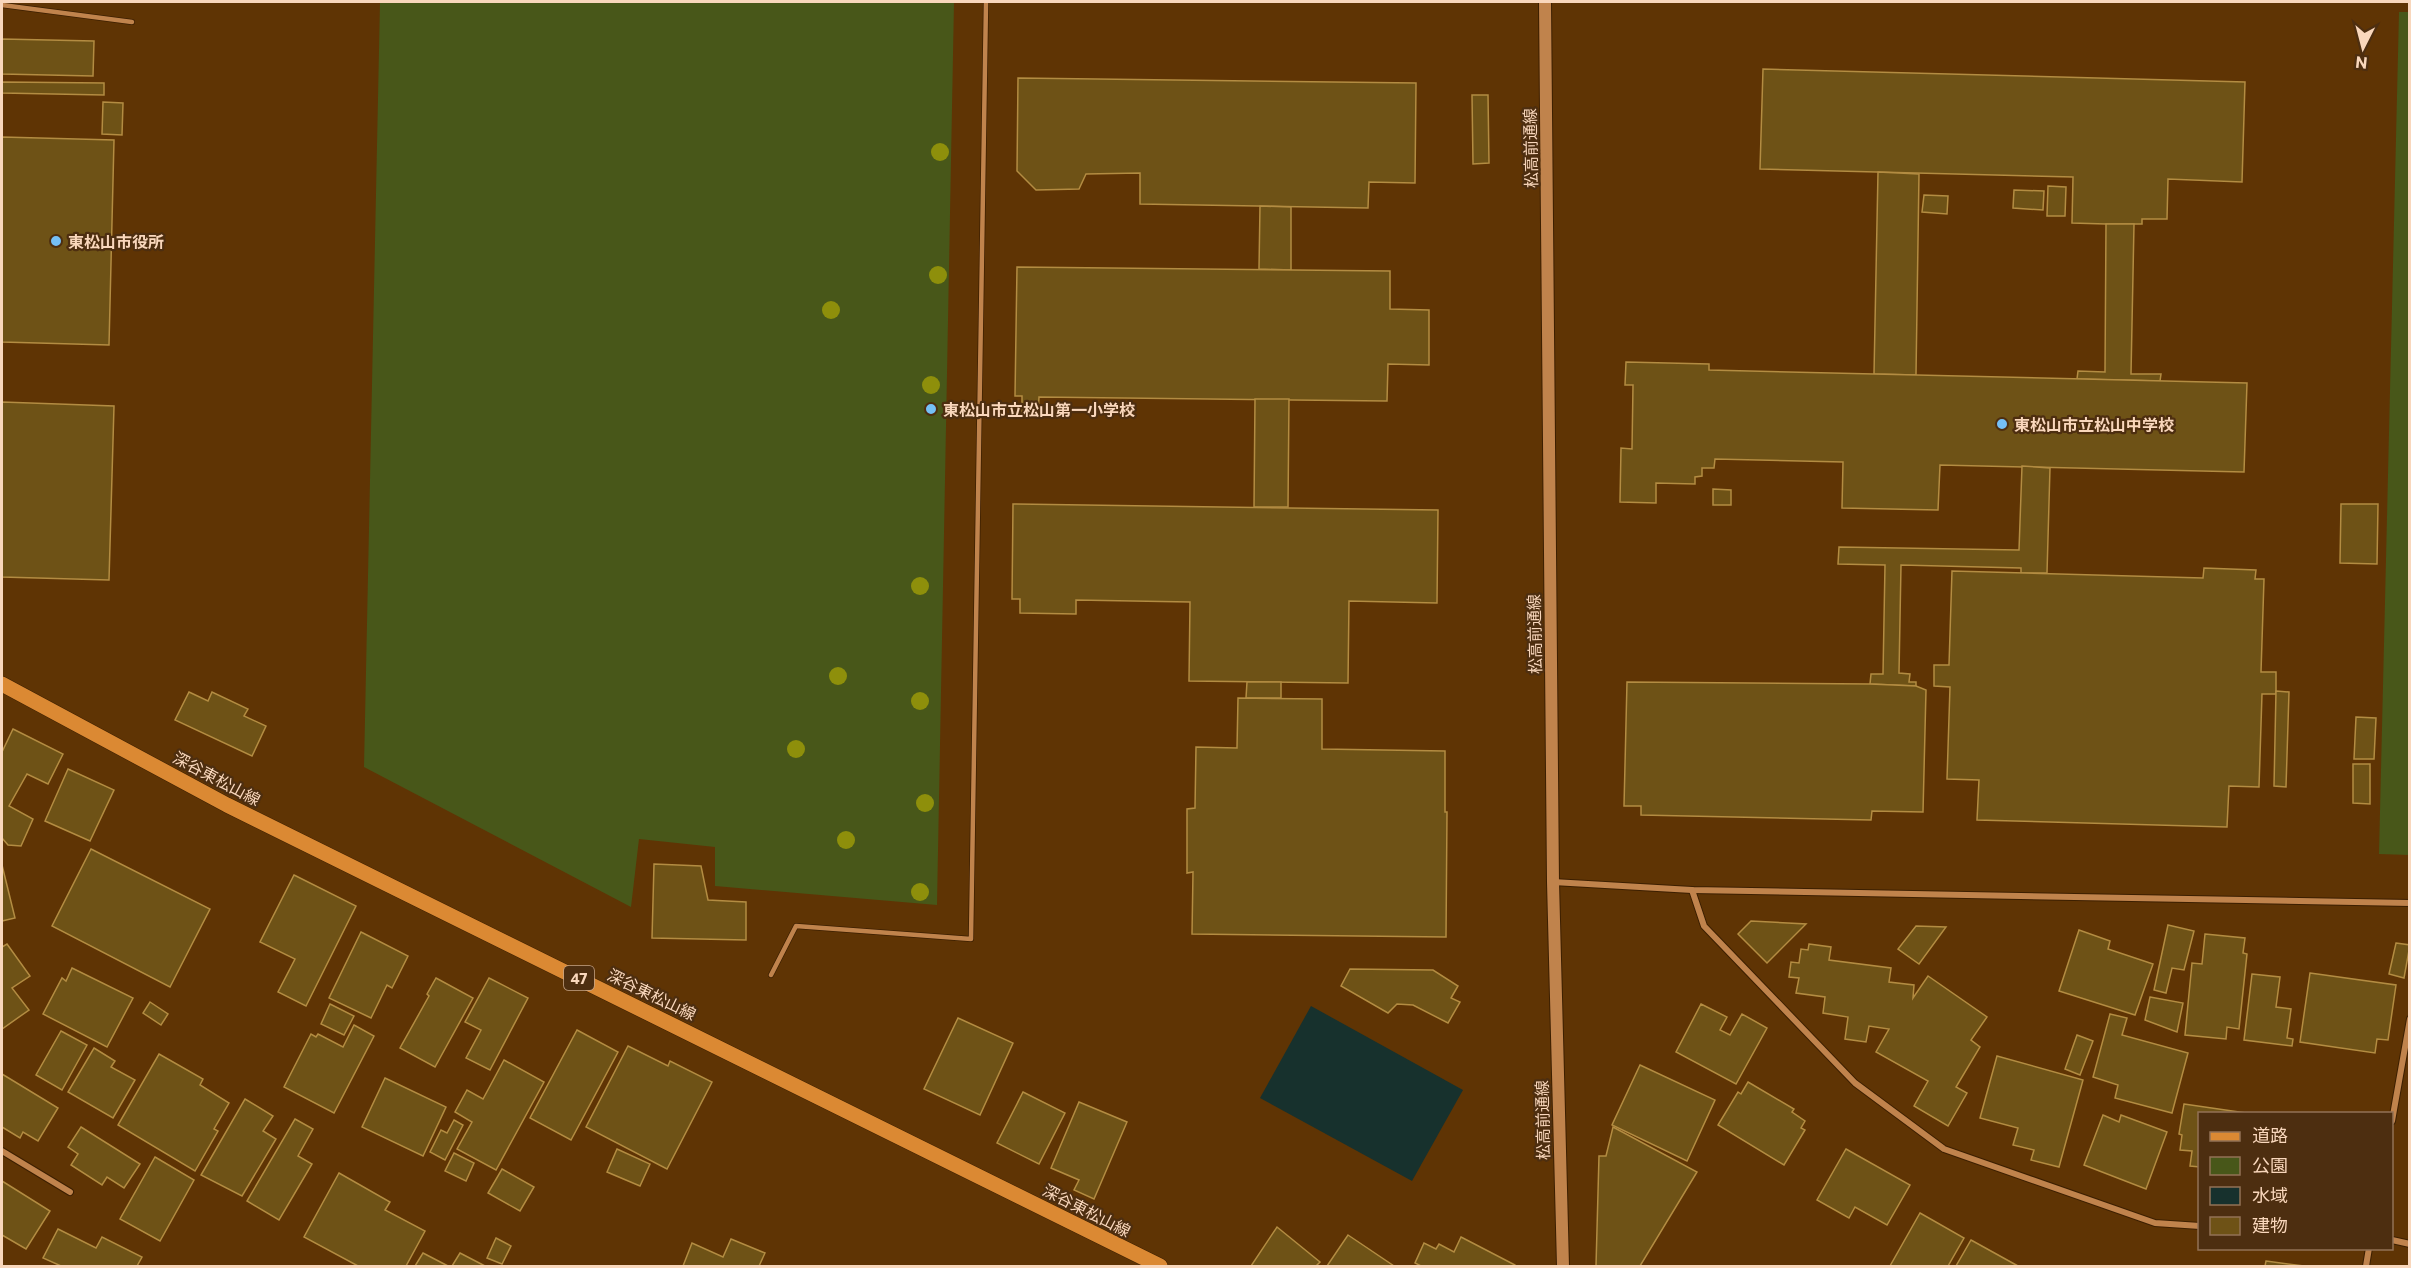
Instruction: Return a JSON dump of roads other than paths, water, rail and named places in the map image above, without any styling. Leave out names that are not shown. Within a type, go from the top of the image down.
[{"type":"main road","name":"深谷東松山線","points":[[2,684],[227,805],[1160,1266]]},
{"type":"street","name":"松高前通線","points":[[1545,2],[1553,882],[1563,1266]]},
{"type":"street","points":[[1553,882],[1692,890],[2409,903]]},
{"type":"street","points":[[1692,890],[1704,926],[1855,1083],[1944,1149],[2155,1223],[2198,1226]]},
{"type":"street","points":[[2393,1112],[2409,1019]]},
{"type":"street","points":[[2,1151],[70,1192]]},
{"type":"street","points":[[2393,1240],[2409,1244]]},
{"type":"street","points":[[2366,1266],[2369,1250]]},
{"type":"lane","points":[[771,975],[796,926],[971,939],[986,2]]},
{"type":"lane","points":[[2,5],[132,22]]},
{"type":"water","points":[[1311,1006],[1463,1090],[1412,1181],[1260,1098]]},
{"type":"place","name":"東松山市役所","points":[[56,241]]},
{"type":"place","name":"東松山市立松山第一小学校","points":[[931,409]]},
{"type":"place","name":"東松山市立松山中学校","points":[[2002,424]]}]
